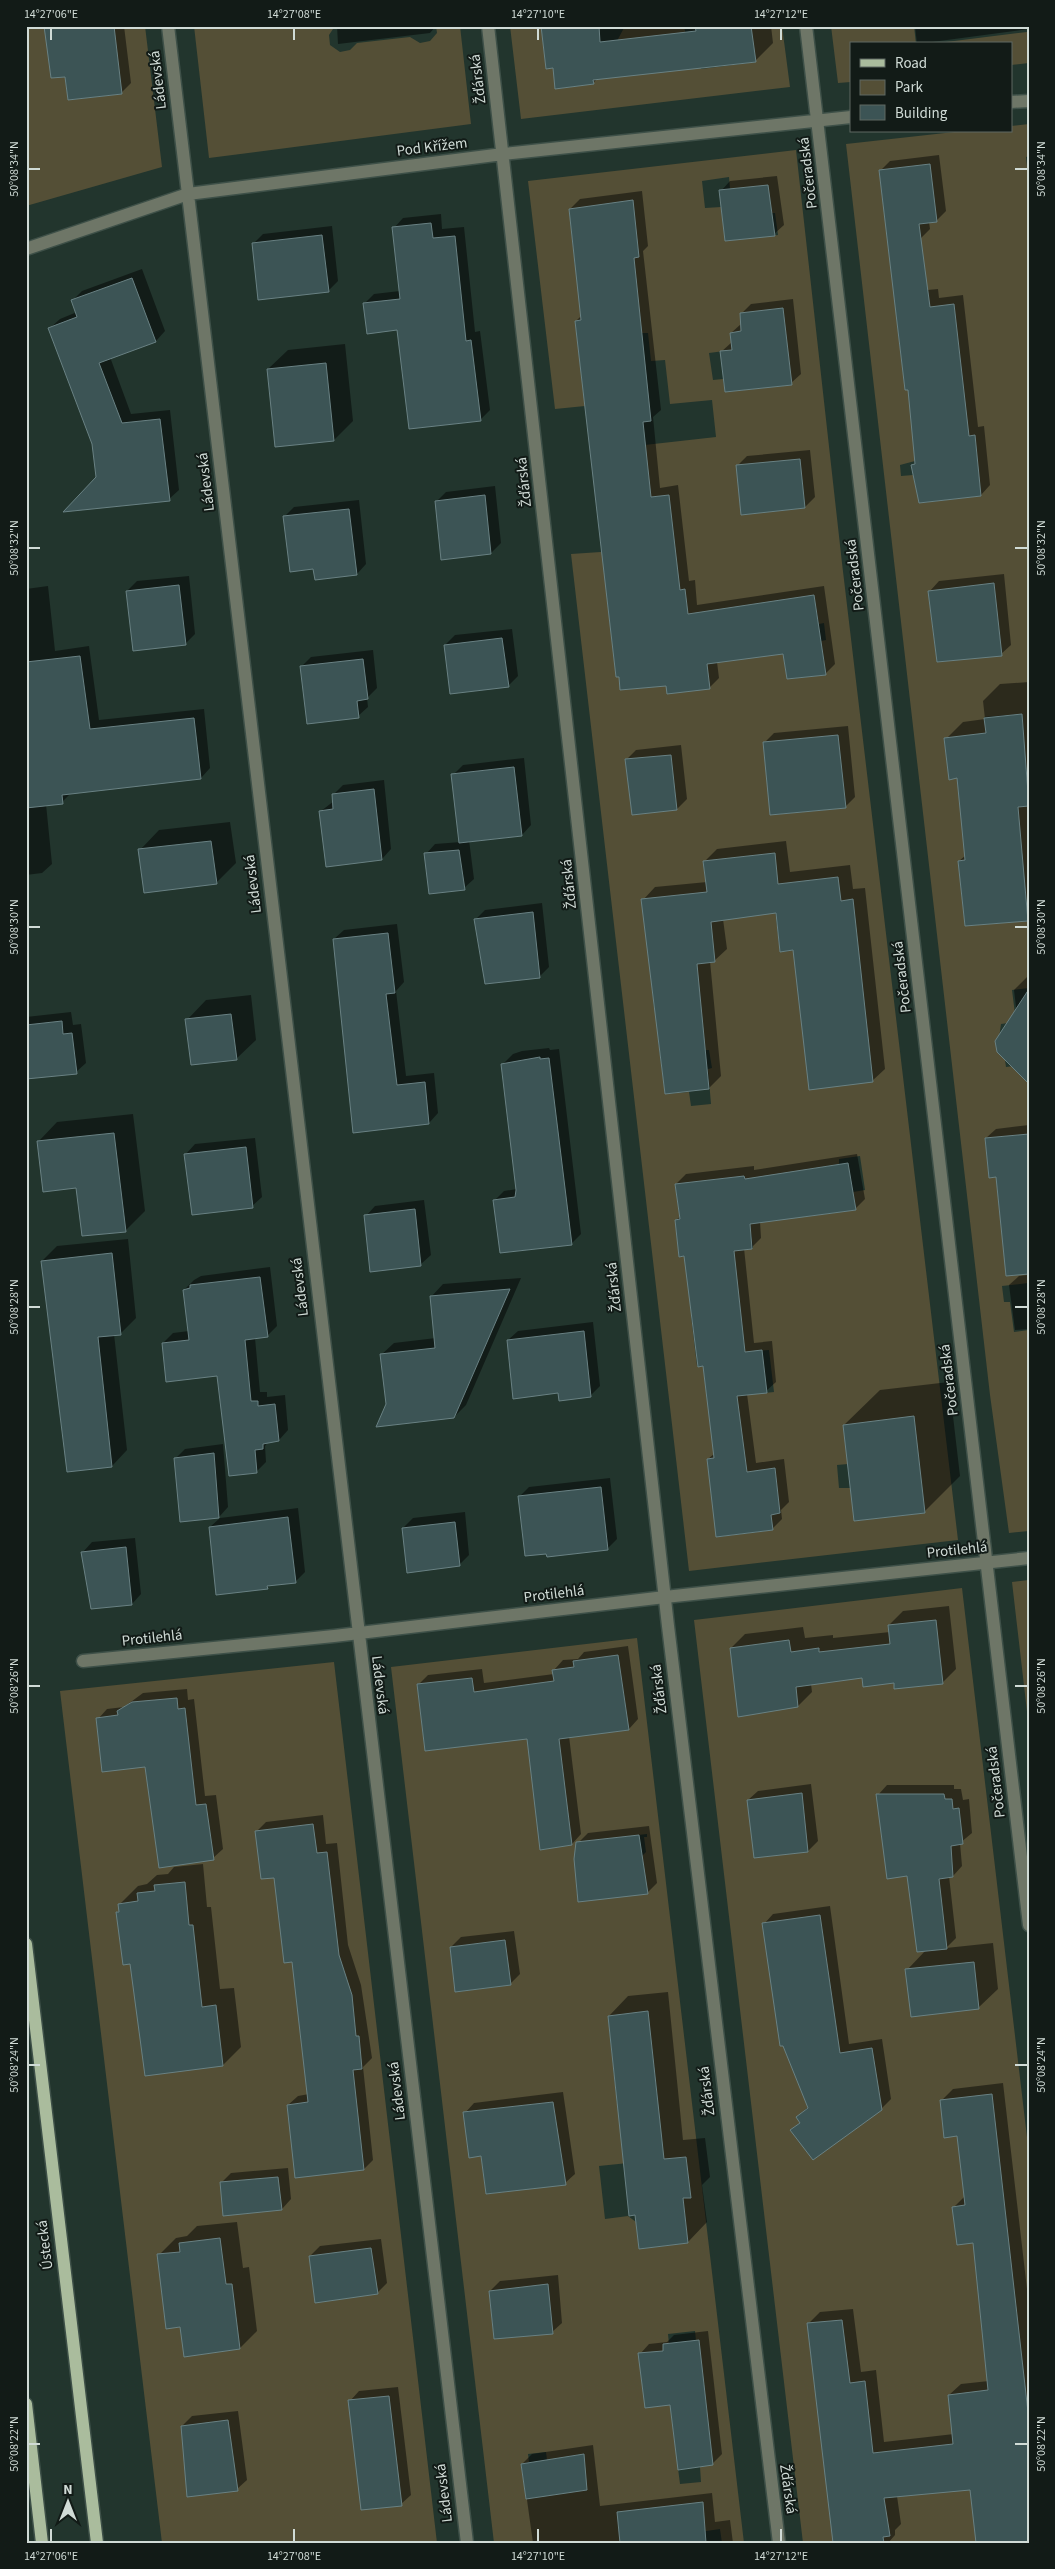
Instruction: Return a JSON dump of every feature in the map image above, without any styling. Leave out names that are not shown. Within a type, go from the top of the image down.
[{"type":"main road","name":"Ústecká","points":[[26,1944],[97,2543]]},
{"type":"main road","points":[[26,2404],[42,2543]]},
{"type":"street","name":"Ládevská","points":[[168,26],[467,2543]]},
{"type":"street","name":"Žďárská","points":[[488,26],[665,1597],[779,2543]]},
{"type":"street","name":"Počeradská","points":[[806,26],[1029,1925]]},
{"type":"street","points":[[1012,102],[1029,101]]},
{"type":"street","name":"Pod Křížem","points":[[26,249],[188,194],[503,154],[850,117]]},
{"type":"street","name":"Protilehlá","points":[[83,1661],[358,1634],[665,1597],[1029,1558]]},
{"type":"green space","points":[[26,26],[45,26],[51,78],[65,77],[68,100],[122,94],[114,26],[145,26],[162,167],[26,206]]},
{"type":"green space","points":[[194,26],[335,26],[329,35],[330,45],[340,52],[350,50],[357,43],[410,37],[420,43],[430,41],[437,33],[436,26],[460,26],[471,124],[209,158]]},
{"type":"green space","points":[[510,26],[541,26],[546,69],[553,68],[556,89],[593,84],[592,68],[603,67],[625,26],[684,26],[687,41],[697,40],[701,69],[756,62],[751,26],[782,26],[790,87],[521,119]]},
{"type":"green space","points":[[831,26],[914,26],[916,42],[850,42],[850,82],[838,83]]},
{"type":"green space","points":[[1027,26],[1029,26],[1029,63],[1012,65],[1012,42],[946,42],[1027,32]]},
{"type":"green space","points":[[1029,124],[1029,156],[1026,157],[1029,185],[1029,769],[1023,770],[1020,734],[1024,734],[1022,714],[984,717],[986,733],[944,738],[949,779],[957,778],[961,813],[1029,806],[1029,988],[1012,990],[1016,1022],[1001,1024],[997,1052],[1005,1060],[1006,1067],[1029,1064],[1029,1134],[985,1138],[989,1177],[996,1177],[1001,1222],[1029,1220],[1028,1283],[1002,1286],[1004,1302],[1010,1302],[1014,1332],[1029,1330],[1029,1531],[1009,1533],[990,1395],[846,144],[954,132],[1012,132],[1012,126]],"holes":[[[929,164],[936,222],[919,224],[891,267],[879,170]],[[954,304],[963,383],[905,390],[896,314]],[[975,435],[981,496],[920,503],[913,475],[901,476],[900,465],[915,461],[913,443]],[[994,583],[1002,655],[937,662],[928,591]],[[958,861],[1028,921],[965,926]]]},
{"type":"green space","points":[[796,150],[842,563],[958,1540],[689,1571],[571,554],[630,550],[675,552],[669,495],[651,497],[647,463],[625,465],[591,451],[716,437],[712,400],[670,404],[665,360],[651,361],[648,333],[642,333],[639,313],[575,321],[585,406],[555,409],[528,181]],"holes":[[[729,177],[730,189],[768,185],[772,213],[775,213],[778,235],[725,241],[721,207],[705,208],[702,181]],[[632,200],[639,257],[575,265],[569,209]],[[783,308],[792,385],[725,392],[723,379],[713,380],[709,353],[732,350],[730,333],[741,331],[740,313]],[[800,459],[805,508],[741,515]],[[685,590],[694,669],[662,686],[621,690],[619,677],[616,677],[607,598]],[[814,595],[819,624],[824,623],[826,640],[821,641],[826,675],[787,679],[783,654],[761,656],[743,606]],[[838,735],[846,808],[771,815],[763,742]],[[671,755],[677,809],[632,814],[625,759]],[[703,861],[723,883],[706,885]],[[777,873],[778,884],[838,877],[841,901],[852,899],[858,944],[780,952],[775,909]],[[707,892],[715,962],[669,967],[641,899]],[[697,982],[699,1003],[654,1008],[652,987]],[[701,1012],[705,1050],[709,1050],[712,1068],[708,1069],[711,1104],[691,1106],[689,1092],[665,1094],[658,1039]],[[860,1156],[865,1190],[853,1192],[856,1210],[803,1217],[797,1171],[839,1164],[839,1159]],[[744,1176],[753,1248],[679,1257],[675,1220],[680,1219],[675,1184]],[[740,1311],[745,1352],[769,1350],[774,1392],[707,1399],[703,1366],[697,1366],[691,1316]],[[914,1417],[925,1513],[854,1521],[851,1488],[839,1488],[837,1465],[848,1464],[843,1425]],[[744,1455],[747,1472],[775,1469],[780,1513],[771,1515],[773,1530],[717,1537],[707,1459]]]},
{"type":"green space","points":[[1029,1580],[1029,1729],[1012,1582]]},
{"type":"green space","points":[[962,1588],[1029,2154],[1029,2543],[803,2543],[694,1620]]},
{"type":"green space","points":[[637,1638],[744,2543],[722,2543],[720,2529],[686,2534],[662,2507],[617,2512],[620,2543],[494,2543],[391,1667]],"holes":[[[618,1655],[629,1730],[561,1738],[553,1670],[574,1667],[573,1661]],[[472,1678],[480,1744],[425,1751],[417,1684]],[[563,1773],[570,1845],[540,1850]],[[647,1834],[647,1837],[644,1837],[646,1852],[642,1856],[647,1894],[584,1899],[577,1894],[576,1880],[582,1874],[577,1842]],[[505,1940],[511,1985],[456,1992],[450,1947]],[[648,2011],[658,2100],[617,2104],[608,2016]],[[553,2102],[557,2127],[547,2129],[553,2186],[486,2194],[481,2156],[469,2157],[464,2112]],[[686,2157],[691,2197],[683,2198],[688,2243],[639,2249],[636,2222],[628,2216],[605,2219],[599,2166]],[[548,2285],[553,2333],[494,2339],[489,2291]],[[695,2331],[696,2341],[699,2341],[713,2464],[700,2467],[701,2482],[680,2484],[670,2405],[638,2354],[663,2351],[663,2345],[669,2344],[668,2334]],[[546,2452],[547,2460],[583,2454],[587,2490],[526,2499],[521,2464],[529,2462],[528,2454]]]},
{"type":"green space","points":[[334,1662],[437,2543],[162,2543],[60,1691]]},
{"type":"building","points":[[44,26],[114,26],[122,94],[68,100],[65,77],[51,78]]},
{"type":"building","points":[[541,26],[599,26],[600,42],[696,31],[695,26],[751,26],[756,62],[593,80],[594,84],[555,89],[553,68],[546,69]]},
{"type":"building","points":[[930,164],[937,222],[919,224],[930,307],[954,304],[969,436],[975,435],[981,496],[919,503],[911,465],[915,464],[908,390],[905,390],[879,170]]},
{"type":"building","points":[[768,185],[775,236],[725,241],[719,190]]},
{"type":"building","points":[[633,200],[639,257],[634,258],[651,421],[643,422],[651,497],[669,495],[680,590],[685,589],[688,614],[814,595],[826,675],[787,679],[783,654],[707,664],[710,689],[667,694],[666,686],[620,690],[619,677],[616,677],[575,321],[581,320],[569,209]]},
{"type":"building","points":[[431,223],[433,238],[455,236],[466,341],[471,340],[481,421],[409,429],[397,330],[367,334],[363,303],[400,299],[392,227]]},
{"type":"building","points":[[322,235],[329,292],[258,300],[252,243]]},
{"type":"building","points":[[132,278],[156,342],[99,363],[122,423],[160,419],[170,501],[63,512],[96,477],[92,444],[48,328],[77,317],[71,300]]},
{"type":"building","points":[[783,308],[792,385],[725,392],[720,351],[732,350],[730,333],[741,331],[740,313]]},
{"type":"building","points":[[326,363],[334,441],[275,447],[267,369]]},
{"type":"building","points":[[800,459],[805,508],[741,515],[736,465]]},
{"type":"building","points":[[485,495],[491,554],[441,560],[435,501]]},
{"type":"building","points":[[349,509],[357,575],[315,580],[313,569],[290,572],[283,516]]},
{"type":"building","points":[[994,583],[1002,656],[937,662],[928,591]]},
{"type":"building","points":[[179,585],[186,645],[133,651],[126,591]]},
{"type":"building","points":[[502,638],[509,687],[450,694],[444,645]]},
{"type":"building","points":[[80,656],[90,729],[194,718],[201,779],[62,795],[63,804],[26,808],[26,662]]},
{"type":"building","points":[[363,659],[368,699],[357,701],[359,718],[307,724],[300,666]]},
{"type":"building","points":[[1022,714],[1029,806],[1018,807],[1028,921],[965,926],[958,861],[965,860],[957,778],[949,780],[944,738],[986,733],[984,718]]},
{"type":"building","points":[[838,735],[846,808],[770,815],[763,742]]},
{"type":"building","points":[[671,755],[677,810],[632,815],[625,759]]},
{"type":"building","points":[[514,767],[522,836],[459,843],[451,774]]},
{"type":"building","points":[[374,789],[382,860],[326,867],[319,811],[333,809],[332,794]]},
{"type":"building","points":[[211,841],[217,884],[144,893],[138,849]]},
{"type":"building","points":[[459,850],[465,890],[429,894],[424,853]]},
{"type":"building","points":[[775,853],[778,884],[838,877],[841,901],[853,899],[873,1082],[809,1090],[793,950],[780,952],[776,913],[711,922],[715,962],[697,964],[709,1089],[665,1094],[641,899],[707,892],[703,861]]},
{"type":"building","points":[[533,912],[540,978],[485,984],[474,919]]},
{"type":"building","points":[[388,933],[395,993],[386,994],[397,1085],[425,1082],[429,1124],[353,1133],[333,939]]},
{"type":"building","points":[[1029,989],[1029,1084],[997,1052],[995,1041]]},
{"type":"building","points":[[231,1014],[237,1060],[191,1065],[185,1019]]},
{"type":"building","points":[[62,1021],[63,1034],[72,1033],[77,1074],[26,1079],[26,1025]]},
{"type":"building","points":[[540,1057],[540,1059],[549,1058],[572,1245],[500,1253],[493,1200],[515,1197],[516,1190],[501,1064]]},
{"type":"building","points":[[114,1133],[126,1232],[82,1236],[76,1188],[43,1192],[37,1141]]},
{"type":"building","points":[[1029,1134],[1029,1274],[1006,1276],[996,1177],[989,1178],[985,1138]]},
{"type":"building","points":[[246,1147],[253,1208],[192,1215],[184,1154]]},
{"type":"building","points":[[848,1163],[856,1210],[750,1224],[752,1249],[734,1251],[745,1352],[762,1350],[767,1393],[737,1396],[747,1472],[775,1468],[780,1513],[771,1515],[773,1530],[716,1537],[707,1459],[714,1458],[703,1366],[698,1367],[684,1256],[679,1257],[675,1220],[680,1219],[675,1184],[744,1176],[745,1179]]},
{"type":"building","points":[[415,1209],[421,1266],[370,1272],[364,1215]]},
{"type":"building","points":[[112,1253],[121,1335],[98,1337],[112,1467],[67,1472],[41,1261]]},
{"type":"building","points":[[260,1277],[268,1337],[245,1340],[251,1401],[258,1401],[258,1406],[275,1404],[279,1441],[263,1444],[263,1449],[255,1450],[257,1473],[229,1476],[217,1376],[166,1382],[162,1343],[189,1340],[183,1290],[190,1288],[190,1285]]},
{"type":"building","points":[[510,1289],[454,1418],[376,1427],[386,1404],[380,1354],[435,1348],[430,1296]]},
{"type":"building","points":[[584,1331],[591,1397],[559,1401],[558,1393],[513,1399],[507,1340]]},
{"type":"building","points":[[914,1416],[925,1513],[854,1521],[843,1425]]},
{"type":"building","points":[[214,1453],[219,1518],[180,1522],[174,1458]]},
{"type":"building","points":[[601,1487],[608,1550],[547,1557],[546,1554],[525,1556],[518,1496]]},
{"type":"building","points":[[288,1517],[296,1583],[267,1586],[268,1589],[216,1595],[209,1527]]},
{"type":"building","points":[[455,1522],[460,1566],[407,1573],[402,1528]]},
{"type":"building","points":[[126,1547],[132,1605],[91,1609],[81,1552]]},
{"type":"building","points":[[936,1620],[943,1684],[894,1689],[894,1683],[863,1687],[862,1678],[796,1687],[798,1707],[738,1717],[730,1648],[789,1640],[791,1652],[819,1648],[819,1652],[890,1644],[888,1625]]},
{"type":"building","points":[[618,1655],[629,1730],[559,1739],[572,1845],[540,1850],[527,1739],[425,1751],[417,1684],[472,1678],[474,1692],[554,1681],[552,1670],[574,1667],[573,1661]]},
{"type":"building","points":[[177,1698],[178,1709],[185,1708],[196,1805],[206,1804],[214,1860],[159,1868],[145,1767],[102,1772],[96,1718],[118,1715],[117,1711],[132,1702]]},
{"type":"building","points":[[802,1793],[808,1852],[754,1858],[747,1800]]},
{"type":"building","points":[[876,1794],[944,1794],[945,1799],[952,1799],[953,1809],[959,1808],[963,1844],[951,1846],[953,1877],[939,1879],[947,1949],[917,1952],[907,1876],[887,1879]]},
{"type":"building","points":[[313,1824],[317,1853],[327,1852],[339,1955],[352,1995],[356,2036],[359,2036],[362,2069],[353,2070],[364,2170],[295,2178],[287,2105],[308,2102],[292,1962],[284,1963],[274,1878],[261,1879],[255,1831]]},
{"type":"building","points":[[639,1835],[648,1894],[578,1902],[574,1859],[576,1842]]},
{"type":"building","points":[[185,1882],[189,1925],[193,1925],[202,2007],[216,2005],[223,2066],[145,2076],[130,1964],[123,1965],[116,1912],[119,1912],[118,1904],[138,1901],[137,1893],[155,1891],[154,1885]]},
{"type":"building","points":[[820,1915],[840,2053],[872,2048],[882,2110],[813,2160],[790,2130],[800,2123],[796,2117],[808,2108],[783,2046],[780,2046],[762,1923]]},
{"type":"building","points":[[505,1940],[511,1985],[455,1992],[450,1947]]},
{"type":"building","points":[[974,1962],[979,2009],[911,2017],[905,1969]]},
{"type":"building","points":[[648,2011],[664,2159],[686,2157],[691,2198],[683,2198],[688,2243],[639,2249],[635,2215],[629,2216],[608,2016]]},
{"type":"building","points":[[992,2094],[1029,2421],[1029,2543],[976,2543],[970,2490],[884,2498],[890,2536],[883,2537],[884,2543],[833,2543],[807,2323],[842,2320],[850,2383],[865,2381],[873,2453],[953,2444],[948,2395],[988,2390],[973,2243],[957,2245],[952,2207],[965,2205],[957,2136],[944,2138],[940,2100]]},
{"type":"building","points":[[553,2102],[566,2185],[486,2194],[481,2156],[469,2158],[463,2112]]},
{"type":"building","points":[[278,2177],[282,2210],[223,2216],[220,2182]]},
{"type":"building","points":[[220,2238],[226,2284],[232,2284],[240,2349],[184,2357],[180,2327],[166,2329],[157,2254],[180,2252],[179,2243]]},
{"type":"building","points":[[371,2248],[378,2294],[315,2303],[309,2256]]},
{"type":"building","points":[[548,2284],[553,2334],[494,2339],[489,2291]]},
{"type":"building","points":[[699,2340],[713,2465],[678,2470],[670,2405],[645,2408],[638,2353],[663,2351],[663,2344]]},
{"type":"building","points":[[389,2396],[402,2506],[361,2510],[348,2400]]},
{"type":"building","points":[[228,2420],[238,2491],[187,2497],[181,2426]]},
{"type":"building","points":[[584,2454],[587,2490],[526,2499],[521,2464]]},
{"type":"building","points":[[703,2502],[706,2543],[620,2543],[617,2512]]}]
